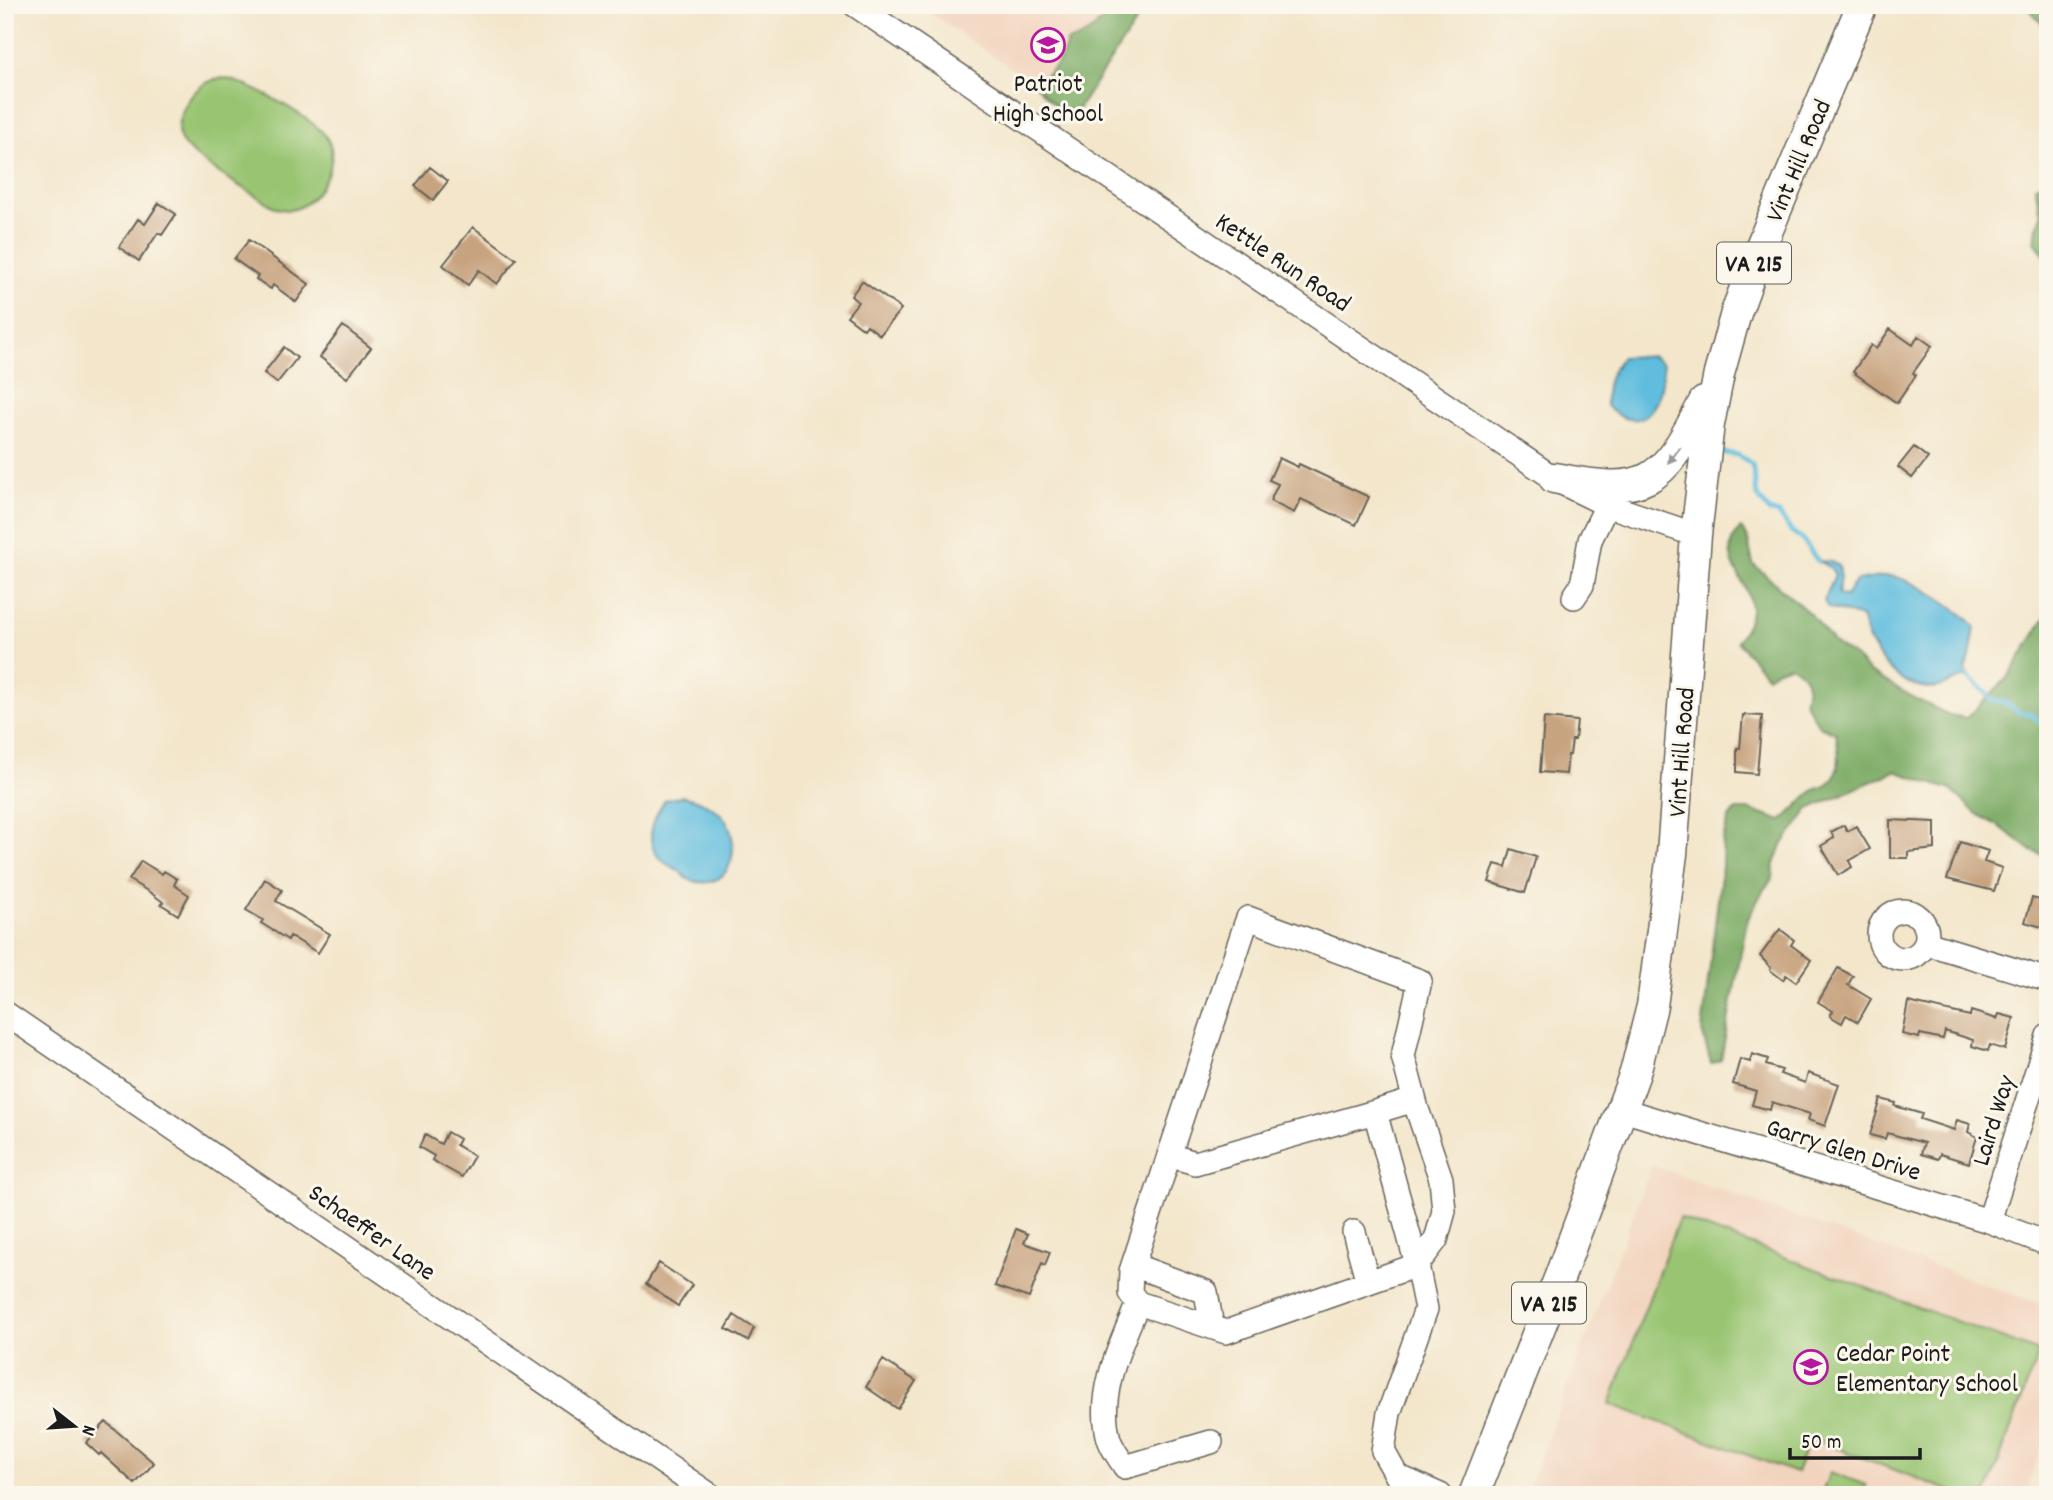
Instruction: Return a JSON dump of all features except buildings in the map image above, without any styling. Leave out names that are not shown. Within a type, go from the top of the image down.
[{"type":"main road","name":"Vint Hill Road","points":[[1474,1495],[1635,1073],[1651,1006],[1661,947],[1672,854],[1696,536],[1709,424],[1719,374],[1756,258],[1862,5]]},
{"type":"main road","points":[[1554,478],[1616,487],[1637,483],[1657,473],[1676,454],[1719,374]]},
{"type":"street","name":"Kettle Run Road","points":[[855,5],[1554,478],[1607,505],[1696,536]]},
{"type":"street","points":[[1574,597],[1582,585],[1590,540],[1607,505]]},
{"type":"street","points":[[1248,918],[1420,981],[1403,1056],[1441,1179],[1444,1211],[1436,1240],[1417,1265],[1226,1332],[1138,1303],[1130,1293],[1133,1265],[1170,1155],[1248,918]]},
{"type":"street","points":[[1926,943],[2048,980]]},
{"type":"street","name":"Schaeffer Lane","points":[[5,1013],[710,1495]]},
{"type":"street","name":"Laird Way","points":[[1989,1221],[2048,1036]]},
{"type":"street","points":[[1170,1155],[1195,1163],[1415,1100]]},
{"type":"street","name":"Garry Glen Drive","points":[[1623,1110],[1989,1221],[2048,1244]]},
{"type":"street","points":[[1375,1112],[1417,1265],[1426,1310],[1389,1413],[1383,1451],[1397,1476],[1440,1495]]},
{"type":"street","points":[[1354,1232],[1368,1282]]},
{"type":"street","points":[[1133,1265],[1206,1292],[1212,1327]]},
{"type":"street","points":[[1138,1303],[1121,1345],[1105,1400],[1109,1440],[1125,1468],[1211,1442]]},
{"type":"shaded area","name":"Patriot High School","points":[[918,5],[1147,5],[1076,112]]},
{"type":"shaded area","name":"Cedar Point Elementary School","points":[[1652,1165],[2048,1307],[2048,1427],[2025,1495],[1526,1495]]},
{"type":"green space","points":[[1116,5],[1147,5],[1076,112],[1062,109],[1034,84],[1059,61],[1067,42],[1089,33]]},
{"type":"green space","points":[[2025,5],[2048,5],[2048,29]]},
{"type":"green space","points":[[223,78],[248,86],[296,112],[321,131],[328,140],[331,159],[325,179],[313,197],[298,208],[276,208],[211,168],[182,142],[179,124],[188,100],[205,84]]},
{"type":"green space","points":[[2043,183],[2048,189],[2048,260],[2035,242],[2041,215],[2035,186]]},
{"type":"green space","points":[[1741,528],[1747,536],[1753,564],[1810,614],[1833,642],[1856,658],[1868,671],[1949,715],[1967,718],[2008,677],[2048,613],[2048,857],[2032,851],[1999,826],[1977,814],[1951,790],[1895,771],[1809,809],[1782,845],[1773,878],[1747,920],[1721,1060],[1711,1064],[1702,1031],[1723,839],[1729,818],[1736,810],[1750,810],[1781,821],[1813,791],[1832,780],[1839,761],[1836,733],[1819,726],[1804,701],[1807,684],[1800,672],[1790,665],[1767,676],[1737,641],[1748,623],[1751,610],[1745,588],[1731,559],[1733,539]]},
{"type":"green space","points":[[1679,1218],[2039,1352],[1986,1495],[1961,1495],[1810,1438],[1796,1473],[1610,1404]]},
{"type":"green space","points":[[1830,1472],[1866,1485],[1864,1491],[1872,1495],[1821,1495]]},
{"type":"water","points":[[1652,356],[1663,364],[1663,378],[1656,403],[1641,418],[1631,420],[1619,416],[1606,406],[1607,385],[1614,368],[1622,357]]},
{"type":"water","points":[[1818,561],[1839,566],[1839,595],[1846,596],[1856,581],[1889,576],[1922,588],[1959,612],[1975,627],[1965,669],[1968,677],[1931,688],[1918,686],[1895,674],[1877,654],[1861,617],[1828,608],[1824,601],[1835,575],[1831,568]]},
{"type":"water","points":[[682,796],[719,812],[731,832],[733,843],[730,863],[720,877],[712,881],[688,879],[664,862],[653,848],[651,832],[660,807],[665,800]]},
{"type":"waterway","points":[[1724,453],[1738,455],[1752,464],[1757,495],[1769,511],[1779,514],[1818,561]]},
{"type":"waterway","points":[[1968,677],[1991,700],[2004,702],[2020,713],[2030,713],[2047,729],[2048,737]]},
{"type":"place","name":"Patriot High School","points":[[1048,45]]},
{"type":"place","name":"Cedar Point Elementary School","points":[[1811,1367]]}]
